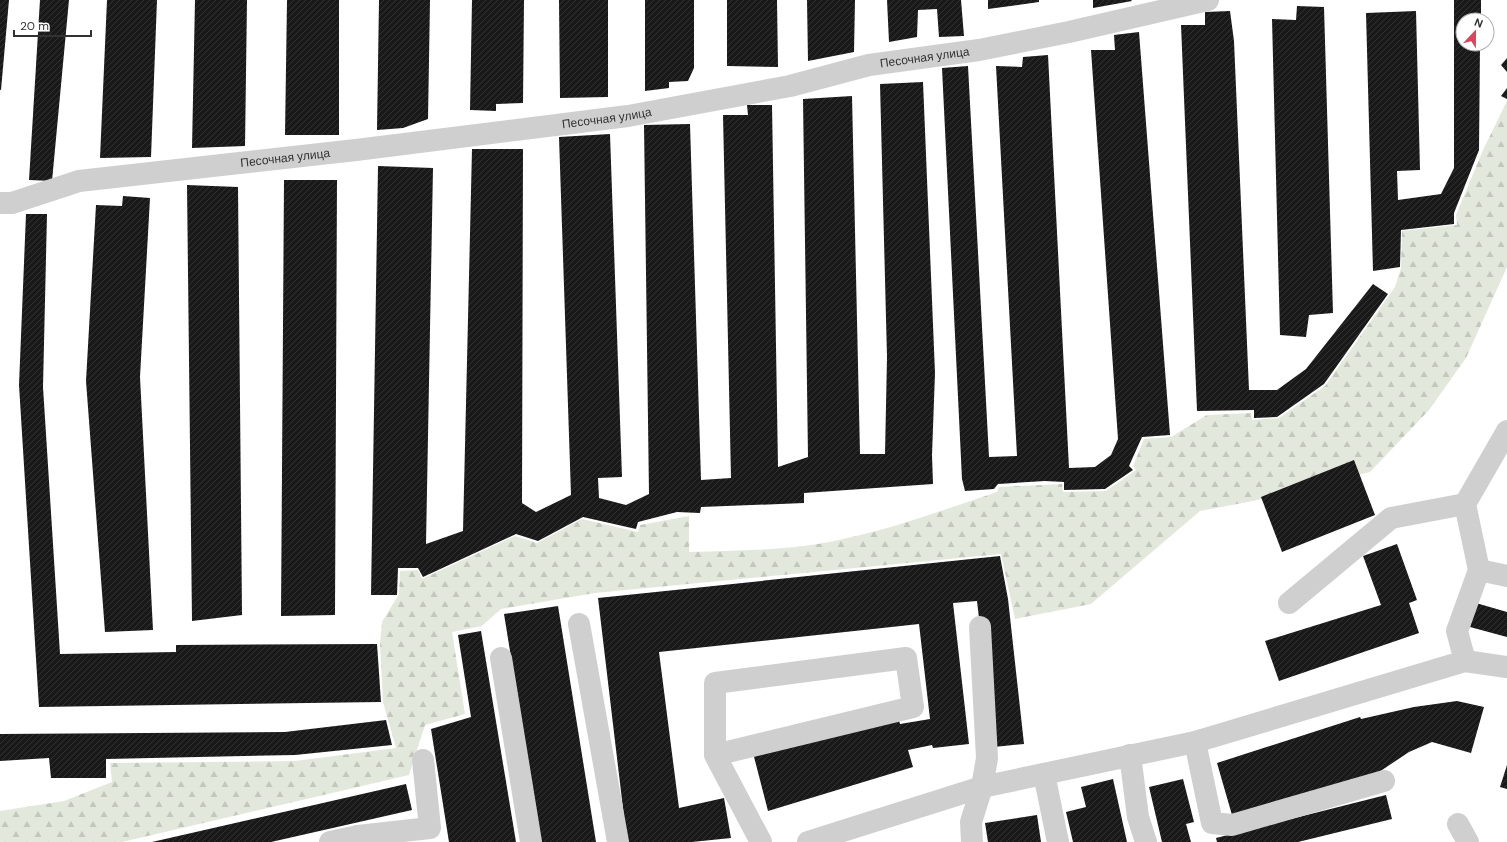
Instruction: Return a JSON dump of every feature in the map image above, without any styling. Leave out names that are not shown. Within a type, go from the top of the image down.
[{"type":"street","name":"Песочная улица","points":[[0,203],[12,203],[79,181],[349,151],[628,116],[790,86],[869,65],[979,50],[1068,32],[1208,0]]},
{"type":"street","points":[[1465,661],[1457,631],[1479,570],[1465,504],[1507,431]]},
{"type":"street","points":[[1289,603],[1391,518],[1465,504]]},
{"type":"street","points":[[1479,570],[1507,576]]},
{"type":"street","points":[[579,624],[618,842]]},
{"type":"street","points":[[972,842],[971,822],[982,787],[987,758],[980,627]]},
{"type":"street","points":[[501,658],[531,842]]},
{"type":"street","points":[[715,755],[913,707],[906,658],[716,684],[715,755],[761,842]]},
{"type":"street","points":[[808,842],[982,787],[1195,742],[1465,661],[1507,667]]},
{"type":"street","points":[[1195,742],[1212,822],[1232,825],[1384,781]]},
{"type":"street","points":[[1130,755],[1138,817],[1146,842]]},
{"type":"street","points":[[330,842],[430,828],[423,760]]},
{"type":"street","points":[[1044,774],[1058,842]]},
{"type":"green space","points":[[1507,101],[1507,267],[1466,358],[1429,410],[1370,472],[1253,501],[1200,511],[1091,604],[1015,619],[1001,554],[595,593],[501,609],[482,626],[452,632],[465,714],[425,725],[409,775],[122,842],[0,842],[0,811],[64,801],[112,782],[110,763],[295,761],[396,748],[383,702],[380,643],[382,622],[399,594],[400,571],[418,570],[422,579],[515,536],[537,543],[582,519],[638,532],[640,525],[689,516],[689,552],[762,550],[798,547],[834,541],[876,531],[916,519],[997,492],[999,487],[1062,484],[1063,492],[1106,491],[1136,470],[1133,466],[1144,439],[1171,437],[1207,415],[1251,413],[1252,420],[1279,418],[1325,386],[1395,287],[1401,268],[1402,231],[1457,225],[1456,215],[1483,150]]},
{"type":"building","points":[[0,0],[9,0],[1,90],[0,90]]},
{"type":"building","points":[[40,0],[69,0],[52,181],[29,180]]},
{"type":"building","points":[[107,0],[157,0],[151,157],[100,158]]},
{"type":"building","points":[[195,0],[247,0],[245,146],[192,148]]},
{"type":"building","points":[[287,0],[339,0],[339,135],[285,135]]},
{"type":"building","points":[[379,0],[430,0],[428,119],[403,128],[377,130]]},
{"type":"building","points":[[472,0],[524,0],[523,103],[496,104],[496,111],[470,110]]},
{"type":"building","points":[[559,0],[608,0],[608,97],[560,98]]},
{"type":"building","points":[[645,0],[694,0],[694,68],[688,81],[669,82],[669,88],[645,91]]},
{"type":"building","points":[[727,0],[777,0],[778,67],[727,66]]},
{"type":"building","points":[[807,0],[855,0],[854,52],[808,61]]},
{"type":"building","points":[[887,0],[961,0],[964,36],[939,37],[937,9],[918,10],[917,37],[889,42]]},
{"type":"building","points":[[988,0],[1039,0],[1039,2],[988,9]]},
{"type":"building","points":[[1093,0],[1131,0],[1132,1],[1093,8]]},
{"type":"building","points":[[1454,0],[1481,0],[1481,12],[1455,12],[1455,52],[1480,52],[1479,150],[1454,213],[1454,224],[1401,230],[1400,267],[1373,271],[1366,13],[1416,11],[1420,170],[1397,171],[1398,200],[1441,194],[1454,168]]},
{"type":"building","points":[[1297,6],[1324,7],[1333,313],[1309,315],[1306,337],[1280,335],[1272,19],[1296,20]]},
{"type":"building","points":[[1230,11],[1234,41],[1249,390],[1277,390],[1306,369],[1373,284],[1388,294],[1324,384],[1277,417],[1254,418],[1254,410],[1197,411],[1181,25],[1205,25],[1205,12]]},
{"type":"building","points":[[1139,32],[1170,435],[1142,437],[1129,466],[1133,470],[1105,489],[1064,490],[1064,482],[1045,481],[998,484],[994,489],[965,491],[962,479],[942,68],[968,66],[989,457],[1017,456],[996,66],[1022,67],[1023,57],[1048,55],[1069,468],[1095,467],[1111,455],[1118,439],[1091,50],[1115,50],[1114,35]]},
{"type":"building","points":[[1507,58],[1507,72],[1501,65]]},
{"type":"building","points":[[923,82],[935,373],[932,455],[933,484],[804,493],[804,503],[701,507],[700,513],[677,512],[638,522],[636,529],[583,517],[538,541],[516,534],[423,577],[418,568],[398,568],[397,595],[371,595],[378,166],[433,168],[426,544],[463,531],[472,149],[523,149],[522,503],[536,512],[571,495],[559,137],[610,134],[622,477],[598,478],[599,498],[626,505],[649,494],[644,125],[690,124],[701,480],[731,478],[723,115],[748,115],[747,105],[772,105],[778,467],[808,457],[803,99],[852,96],[860,454],[885,454],[887,357],[880,84]]},
{"type":"building","points":[[1507,88],[1507,99],[1501,96]]},
{"type":"building","points":[[284,180],[337,180],[335,615],[281,616]]},
{"type":"building","points":[[187,185],[238,187],[242,615],[192,621]]},
{"type":"building","points":[[123,196],[150,198],[140,377],[153,630],[105,632],[86,381],[96,205],[122,206]]},
{"type":"building","points":[[26,214],[47,214],[43,387],[60,654],[176,652],[176,645],[377,644],[381,702],[39,707],[19,385]]},
{"type":"building","points":[[1354,460],[1375,515],[1282,552],[1261,497]]},
{"type":"building","points":[[1397,544],[1417,600],[1409,603],[1419,633],[1279,681],[1265,641],[1381,605],[1363,556]]},
{"type":"building","points":[[1000,556],[1008,599],[1024,744],[994,747],[977,601],[953,603],[969,744],[933,748],[932,745],[908,750],[913,767],[768,811],[752,749],[896,710],[900,724],[930,719],[919,624],[659,652],[679,808],[724,798],[731,838],[692,842],[627,842],[598,598]]},
{"type":"building","points":[[1476,603],[1507,612],[1507,637],[1470,627]]},
{"type":"building","points":[[558,606],[596,842],[541,842],[504,614]]},
{"type":"building","points":[[481,631],[516,842],[449,842],[431,729],[471,717],[458,635]]},
{"type":"building","points":[[1457,701],[1484,707],[1471,753],[1432,742],[1409,752],[1379,772],[1232,815],[1217,763],[1360,717],[1361,719],[1414,707]]},
{"type":"building","points":[[386,720],[392,745],[295,755],[106,759],[106,778],[51,778],[49,758],[0,761],[0,734],[285,732]]},
{"type":"building","points":[[1507,765],[1507,789],[1500,787]]},
{"type":"building","points":[[1113,779],[1127,842],[1073,842],[1066,812],[1086,807],[1081,787]]},
{"type":"building","points":[[1183,779],[1194,822],[1186,824],[1191,842],[1162,842],[1149,787]]},
{"type":"building","points":[[406,784],[412,810],[271,842],[152,842]]},
{"type":"building","points":[[1386,795],[1392,819],[1298,842],[1217,842],[1216,838]]},
{"type":"building","points":[[1037,815],[1041,842],[988,842],[985,823]]}]
